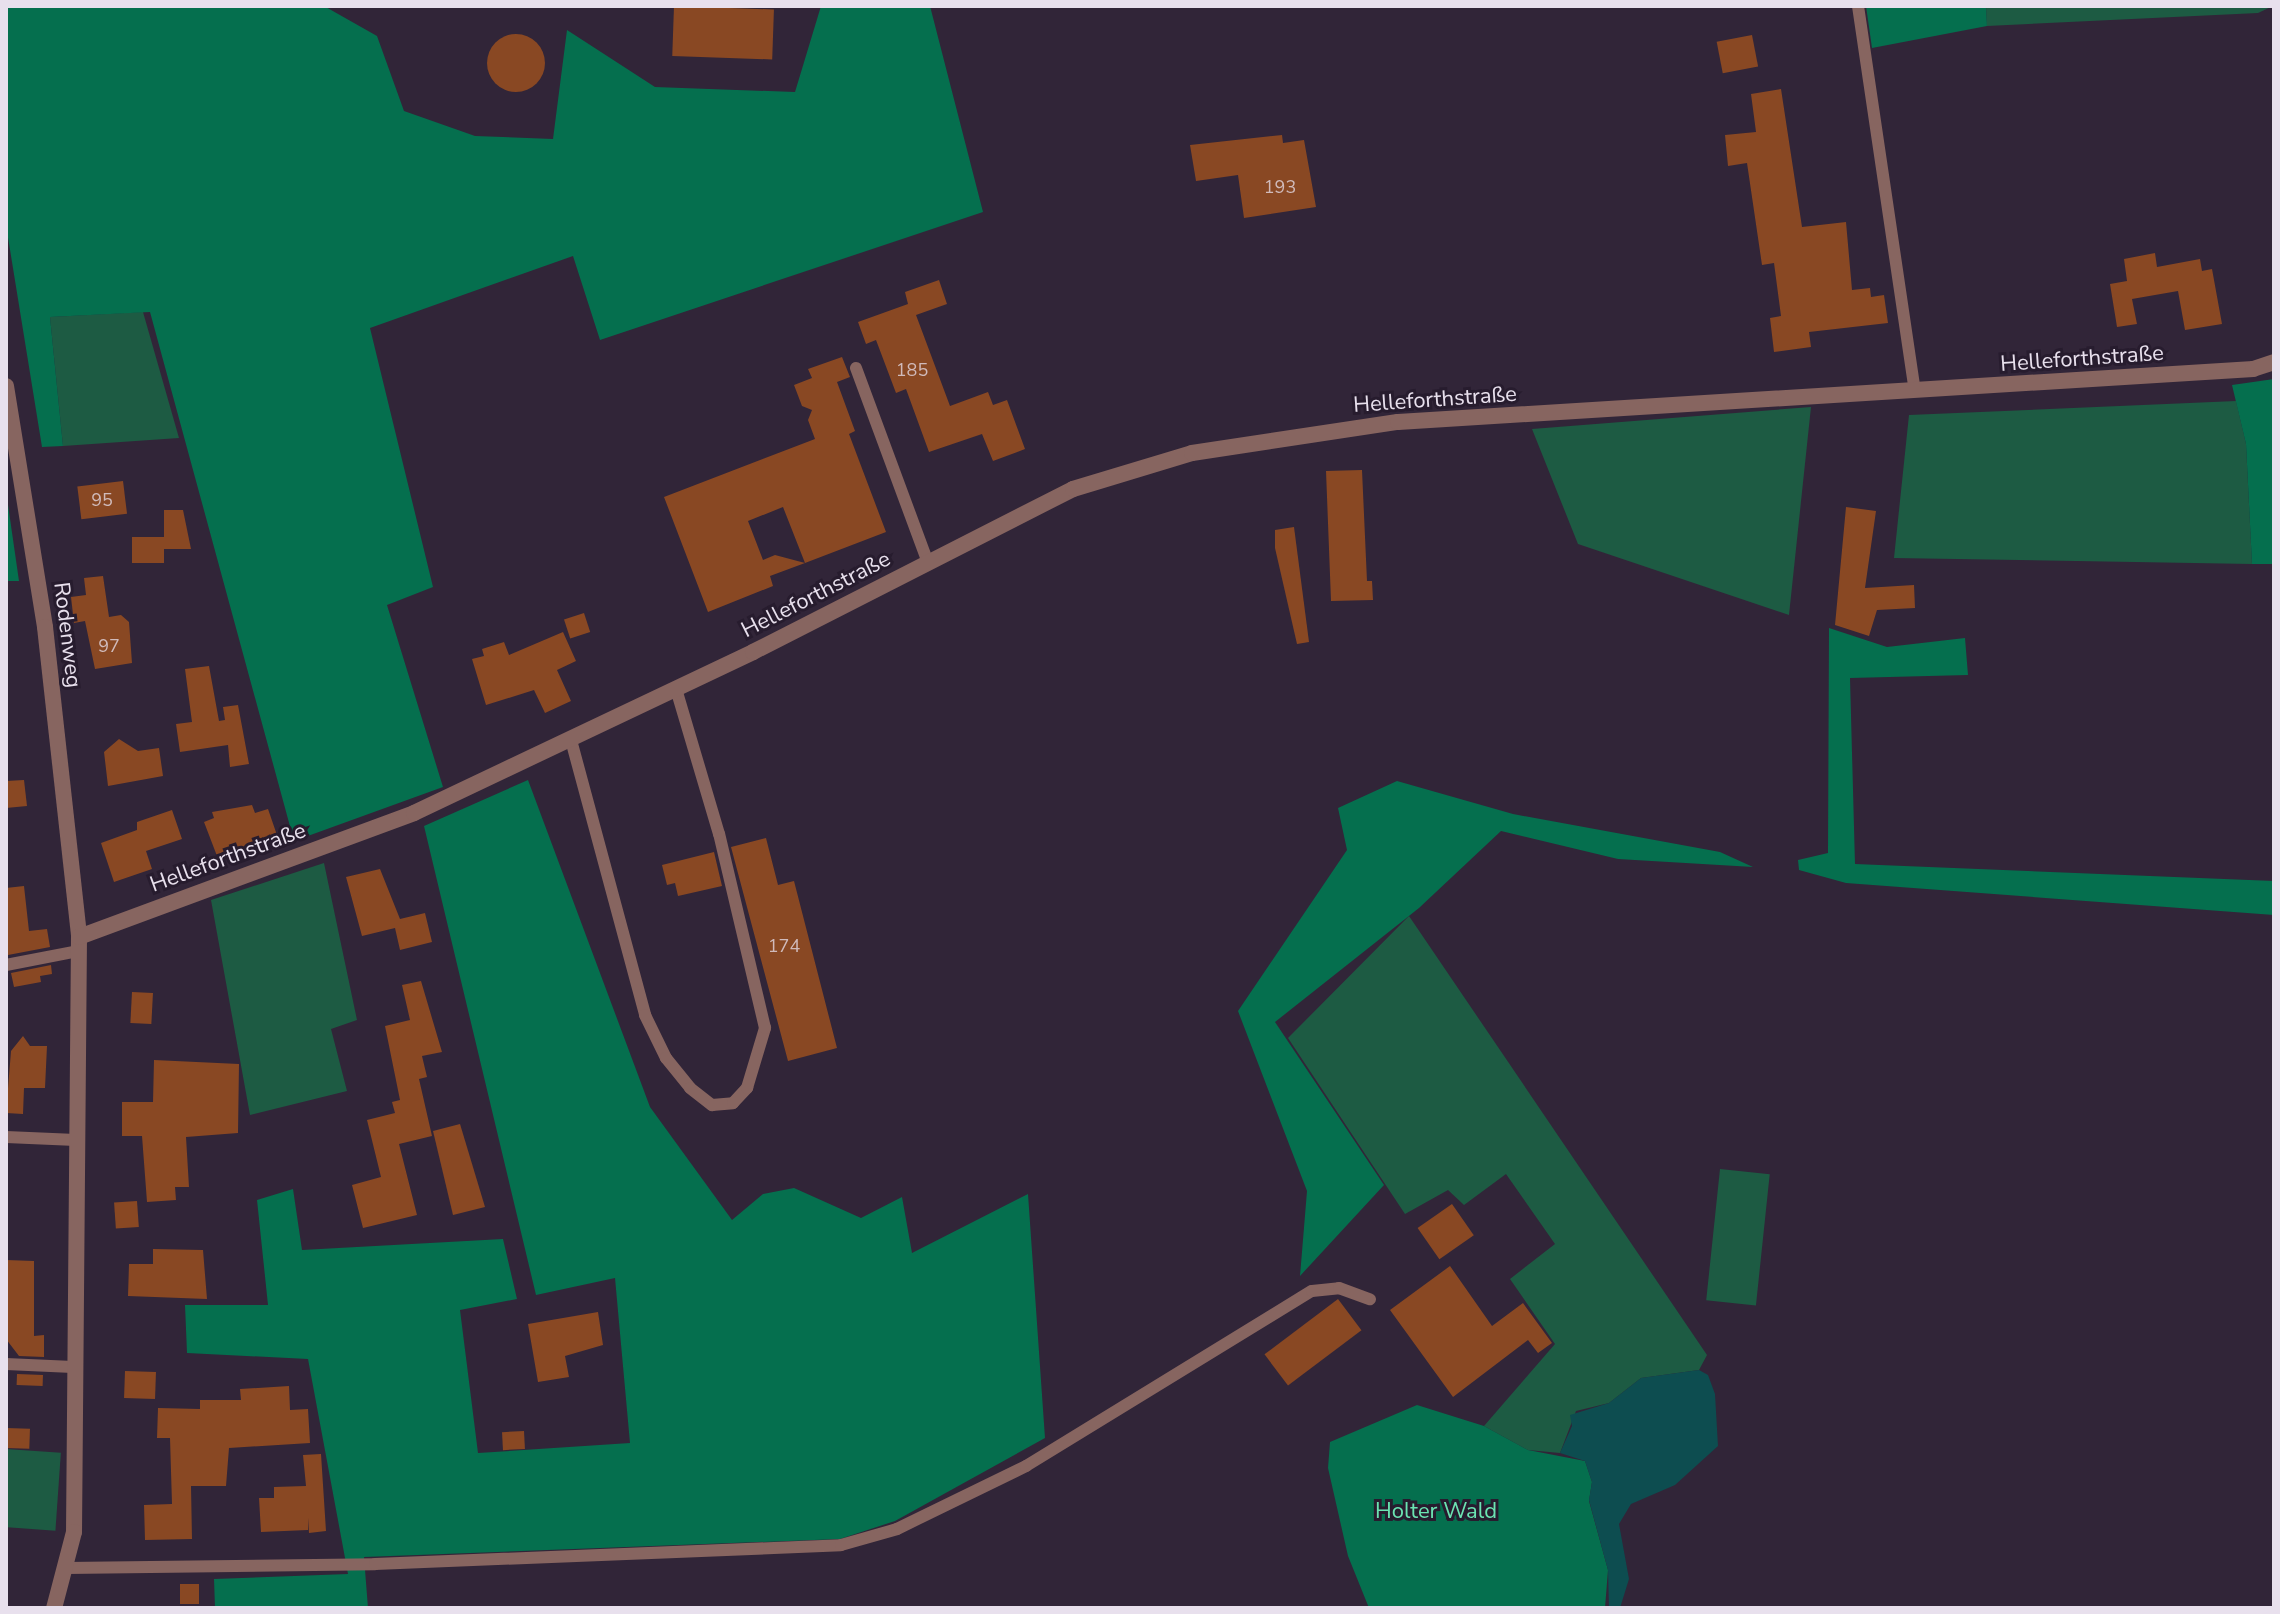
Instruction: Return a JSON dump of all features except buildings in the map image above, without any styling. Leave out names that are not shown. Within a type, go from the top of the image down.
[{"type":"street","name":"Helleforthstraße","points":[[79,944],[414,813],[676,689],[1073,489],[1192,453],[1258,440],[1398,422],[2253,369],[2274,362]]},
{"type":"street","name":"Rodenweg","points":[[6,386],[45,627],[79,944]]},
{"type":"street","points":[[54,1608],[74,1532],[73,1367],[79,944]]},
{"type":"lane","points":[[1858,6],[1915,391]]},
{"type":"lane","points":[[856,368],[928,563]]},
{"type":"lane","points":[[571,740],[645,1015],[666,1058],[690,1088],[712,1105],[733,1103],[747,1088],[765,1028],[719,834],[676,689]]},
{"type":"lane","points":[[6,965],[79,944]]},
{"type":"lane","points":[[6,1137],[76,1140]]},
{"type":"lane","points":[[66,1568],[375,1564],[841,1545],[897,1529],[1026,1466],[1312,1291],[1339,1288],[1370,1299]]},
{"type":"lane","points":[[6,1364],[73,1367]]},
{"type":"shaded area","points":[[1986,6],[2273,6],[2258,13],[1987,26]]},
{"type":"shaded area","points":[[143,312],[179,438],[63,446],[50,317]]},
{"type":"shaded area","points":[[2236,401],[2246,444],[2252,564],[1894,558],[1909,415]]},
{"type":"shaded area","points":[[1811,407],[1789,615],[1578,544],[1532,429]]},
{"type":"shaded area","points":[[324,863],[357,1020],[331,1029],[347,1091],[250,1115],[211,900]]},
{"type":"shaded area","points":[[1409,916],[1707,1355],[1699,1370],[1641,1378],[1609,1403],[1576,1411],[1560,1453],[1528,1450],[1484,1426],[1555,1344],[1510,1279],[1555,1244],[1506,1174],[1464,1205],[1448,1190],[1405,1214],[1288,1038]]},
{"type":"shaded area","points":[[1720,1169],[1770,1174],[1756,1306],[1706,1300]]},
{"type":"shaded area","points":[[1699,1370],[1708,1375],[1715,1394],[1718,1446],[1675,1485],[1631,1504],[1619,1524],[1629,1579],[1620,1608],[1609,1608],[1608,1570],[1589,1500],[1592,1482],[1585,1461],[1560,1453],[1572,1426],[1570,1415],[1609,1403],[1641,1378]]},
{"type":"shaded area","points":[[6,1449],[61,1453],[55,1531],[6,1527]]},
{"type":"green space","points":[[6,6],[324,6],[377,36],[404,111],[475,136],[553,139],[567,30],[655,87],[795,92],[821,6],[930,6],[983,212],[600,340],[573,256],[370,328],[433,587],[387,605],[443,787],[294,841],[150,312],[50,317],[63,446],[42,447],[6,225]]},
{"type":"green space","points":[[1866,6],[1986,6],[1987,26],[1872,48]]},
{"type":"green space","points":[[2274,379],[2274,564],[2252,564],[2246,444],[2232,385]]},
{"type":"green space","points":[[6,491],[19,581],[6,581]]},
{"type":"green space","points":[[1829,628],[1887,647],[1965,638],[1968,675],[1850,678],[1855,864],[2274,881],[2274,915],[1846,883],[1799,870],[1798,860],[1828,853]]},
{"type":"green space","points":[[528,780],[650,1107],[732,1220],[763,1194],[794,1188],[861,1218],[902,1197],[912,1253],[1028,1194],[1045,1438],[895,1521],[840,1539],[364,1557],[368,1608],[215,1608],[214,1579],[348,1574],[308,1359],[187,1353],[185,1305],[268,1305],[257,1200],[293,1189],[302,1250],[503,1239],[517,1299],[460,1310],[478,1453],[630,1443],[615,1278],[536,1295],[424,826]]},
{"type":"green space","points":[[1397,781],[1513,814],[1720,852],[1753,867],[1618,859],[1501,831],[1419,908],[1275,1022],[1384,1185],[1300,1276],[1307,1191],[1238,1011],[1347,850],[1338,808]]},
{"type":"green space","name":"Holter Wald","points":[[1417,1405],[1484,1426],[1528,1450],[1585,1461],[1592,1482],[1589,1501],[1608,1570],[1605,1608],[1369,1608],[1348,1556],[1328,1468],[1330,1442]]}]
